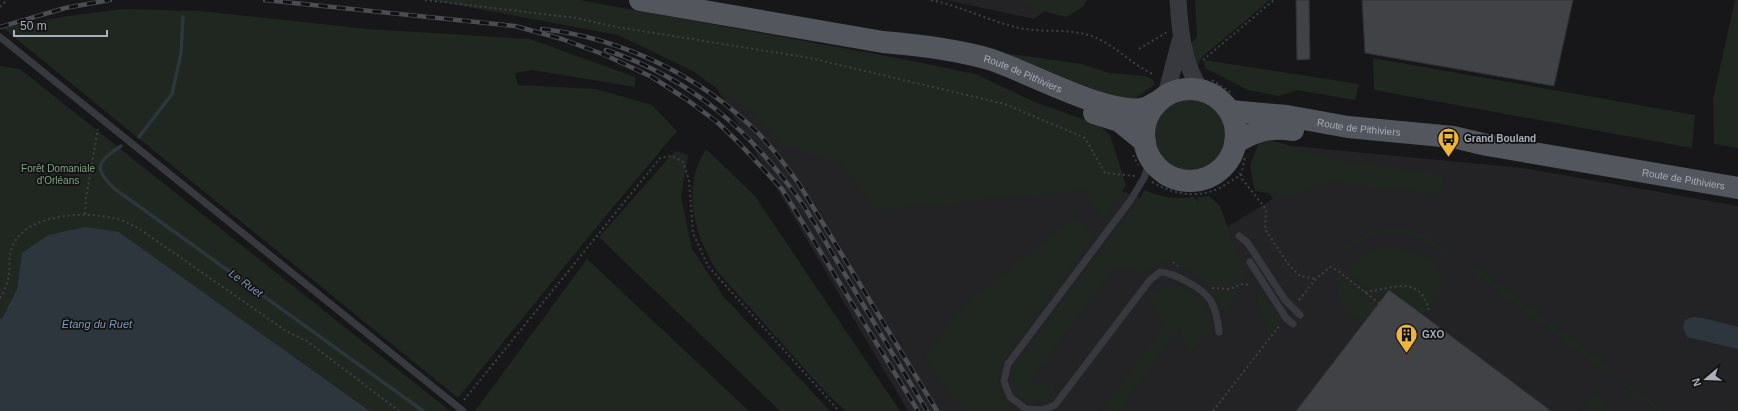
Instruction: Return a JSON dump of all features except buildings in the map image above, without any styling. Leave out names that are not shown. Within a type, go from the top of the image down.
[{"type":"main road","name":"Route de Pithiviers","points":[[640,0],[883,42],[920,45],[990,60],[1066,91],[1122,108],[1145,108],[1162,98]]},
{"type":"main road","name":"Route de Pithiviers","points":[[883,42],[984,71],[1061,103],[1119,121],[1147,159]]},
{"type":"main road","points":[[1182,89],[1200,90],[1217,97],[1230,112],[1236,132],[1236,143],[1229,159],[1223,167],[1206,178],[1196,180],[1178,179],[1170,176],[1147,159],[1144,131],[1147,120],[1162,98],[1182,89]]},
{"type":"main road","name":"Route de Pithiviers","points":[[1230,112],[1287,116],[1348,127],[1453,137],[1487,145],[1738,188]]},
{"type":"main road","name":"Route de Pithiviers","points":[[1236,143],[1251,133],[1271,128],[1373,142],[1452,146],[1487,145]]},
{"type":"street","points":[[1162,98],[1176,35],[1178,0]]},
{"type":"street","points":[[1176,35],[1189,68],[1200,90]]},
{"type":"lane","points":[[0,37],[461,409]]},
{"type":"lane","points":[[1147,159],[1130,201],[1008,364],[1004,381],[1010,397],[1026,409],[1043,410],[1055,405],[1150,280],[1160,272],[1170,272],[1183,278],[1210,300],[1218,319],[1220,332]]},
{"type":"lane","points":[[1239,236],[1247,242],[1285,300],[1300,315]]},
{"type":"lane","points":[[1250,262],[1286,318],[1293,324]]},
{"type":"path","points":[[0,7],[7,0]]},
{"type":"path","points":[[425,0],[577,18],[611,26],[810,58],[1005,104],[1085,138],[1105,173],[1147,159]]},
{"type":"path","points":[[931,0],[948,4],[1016,28],[1046,31],[1070,31],[1094,37],[1153,74]]},
{"type":"path","points":[[1201,67],[1202,60],[1274,0]]},
{"type":"path","points":[[1139,49],[1176,35]]},
{"type":"path","points":[[85,214],[86,198],[100,119]]},
{"type":"path","points":[[461,409],[660,158],[672,156],[683,162],[687,174],[693,233],[708,266],[839,411]]},
{"type":"path","points":[[1241,174],[1242,179],[1266,209],[1265,229],[1288,264],[1300,276],[1316,279]]},
{"type":"path","points":[[0,298],[9,275],[9,260],[12,246],[18,235],[28,227],[38,222],[85,214],[112,217],[126,221],[142,230],[286,331],[307,341],[399,411]]},
{"type":"path","points":[[1173,262],[1179,266]]},
{"type":"path","points":[[1208,288],[1230,289],[1242,284],[1248,285]]},
{"type":"path","points":[[1364,292],[1379,290],[1391,286],[1406,286],[1420,292],[1426,298],[1429,311]]},
{"type":"shaded area","points":[[946,0],[1060,0],[1034,19]]},
{"type":"shaded area","points":[[676,23],[1171,210],[1201,206],[1219,232],[1273,199],[1253,169],[1263,143],[1522,168],[1738,206],[1738,411],[908,411],[748,140]]},
{"type":"green space","points":[[431,0],[579,0],[892,57],[975,74],[1035,102],[1099,125],[1110,135],[1126,185],[1104,220],[1083,190],[876,210],[842,164],[783,145],[753,113],[691,70],[618,35]]},
{"type":"green space","points":[[1016,0],[1087,0],[1083,7],[1066,17],[1042,11]]},
{"type":"green space","points":[[1195,0],[1270,0],[1202,57],[1197,68],[1190,45],[1197,37]]},
{"type":"green space","points":[[1735,0],[1738,0],[1738,148],[1714,144],[1713,99]]},
{"type":"green space","points":[[123,9],[200,11],[368,29],[530,39],[635,77],[635,87],[532,70],[515,73],[518,85],[596,89],[652,105],[677,131],[594,230],[458,398],[3,28],[61,17]]},
{"type":"green space","points":[[1003,53],[1082,64],[1109,73],[1146,76],[1153,80],[1155,84],[1132,101],[1106,98]]},
{"type":"green space","points":[[1373,58],[1695,115],[1692,148],[1374,90]]},
{"type":"green space","points":[[1204,60],[1359,84],[1355,100],[1297,90],[1279,96],[1248,90],[1205,68]]},
{"type":"green space","name":"Forêt Domaniale d'Orléans","points":[[0,66],[20,69],[450,411],[370,411],[119,232],[48,235],[23,253],[17,289],[2,318],[0,319]]},
{"type":"green space","points":[[1183,99],[1197,99],[1211,105],[1221,115],[1227,129],[1227,143],[1221,157],[1211,167],[1197,173],[1183,173],[1169,167],[1159,157],[1153,143],[1153,129],[1159,115],[1169,105]]},
{"type":"green space","points":[[1261,137],[1330,158],[1444,176],[1440,194],[1329,182],[1288,196],[1255,191],[1250,166]]},
{"type":"green space","points":[[706,149],[754,195],[900,411],[846,411],[829,396],[716,270],[702,241],[693,210],[692,195],[694,179],[698,164]]},
{"type":"green space","points":[[675,151],[688,155],[681,197],[692,249],[723,296],[830,411],[780,411],[599,237]]},
{"type":"green space","points":[[1144,190],[1168,197],[1193,197],[1199,202],[1197,197],[1209,196],[1220,206],[1244,272],[1243,278],[1229,286],[1208,285],[1185,267],[1181,267],[1172,258],[1169,264],[1160,261],[1144,272],[1113,268],[1030,382],[1056,386],[1052,394],[1047,399],[1033,403],[1020,398],[1014,393],[1011,385],[1012,369],[1141,197]]},
{"type":"green space","points":[[1074,217],[1095,235],[1002,363],[999,377],[1001,394],[1013,411],[963,411],[924,358],[961,308]]},
{"type":"green space","points":[[1386,229],[1410,229],[1427,237],[1459,259],[1457,261],[1426,242],[1401,232],[1388,232],[1375,235],[1342,252],[1339,250],[1361,236]]},
{"type":"green space","points":[[1384,247],[1409,251],[1423,257],[1436,267],[1442,274],[1441,291],[1423,315],[1389,290],[1382,301],[1347,272],[1368,252]]},
{"type":"green space","points":[[587,259],[749,411],[475,411]]},
{"type":"green space","points":[[1474,265],[1611,368],[1605,372],[1472,273]]},
{"type":"green space","points":[[1343,277],[1377,307],[1364,324],[1346,309],[1338,299],[1337,292]]},
{"type":"green space","points":[[1168,285],[1185,288],[1198,297],[1208,310],[1213,326],[1190,354],[1179,328],[1118,411],[1101,411],[1164,327],[1151,300],[1153,293]]},
{"type":"green space","points":[[1238,287],[1241,288],[1228,308],[1222,311],[1218,300],[1208,290],[1230,291]]},
{"type":"green space","points":[[1261,291],[1279,317],[1279,323],[1270,335],[1256,298],[1258,293]]},
{"type":"green space","points":[[1620,378],[1665,411],[1658,411],[1620,383]]},
{"type":"green space","points":[[1595,392],[1607,399],[1599,411],[1581,411]]},
{"type":"water","name":"Étang du Ruet","points":[[85,227],[119,232],[370,411],[0,411],[0,319],[2,318],[17,289],[22,253],[48,235]]},
{"type":"water","points":[[1693,317],[1738,327],[1738,349],[1687,337],[1683,327],[1685,320]]},
{"type":"waterway","name":"Le Ruet","points":[[139,137],[172,94],[181,53],[183,17]]},
{"type":"waterway","name":"Le Ruet","points":[[121,146],[106,157],[100,166],[103,176],[115,189],[423,411]]},
{"type":"railway","points":[[0,27],[65,8],[110,0]]},
{"type":"railway","points":[[265,0],[515,26],[562,39],[605,55],[652,77],[686,99],[717,122],[782,189],[918,411]]},
{"type":"railway","points":[[542,29],[602,41],[631,51],[660,64],[687,78],[712,95],[737,113],[759,134],[799,184],[937,411]]},
{"type":"railway","points":[[606,50],[637,62],[666,76],[693,93],[718,111],[763,154],[804,206],[927,411]]},
{"type":"place","name":"Grand Bouland","points":[[1448,158]]},
{"type":"place","name":"GXO","points":[[1407,354]]}]
